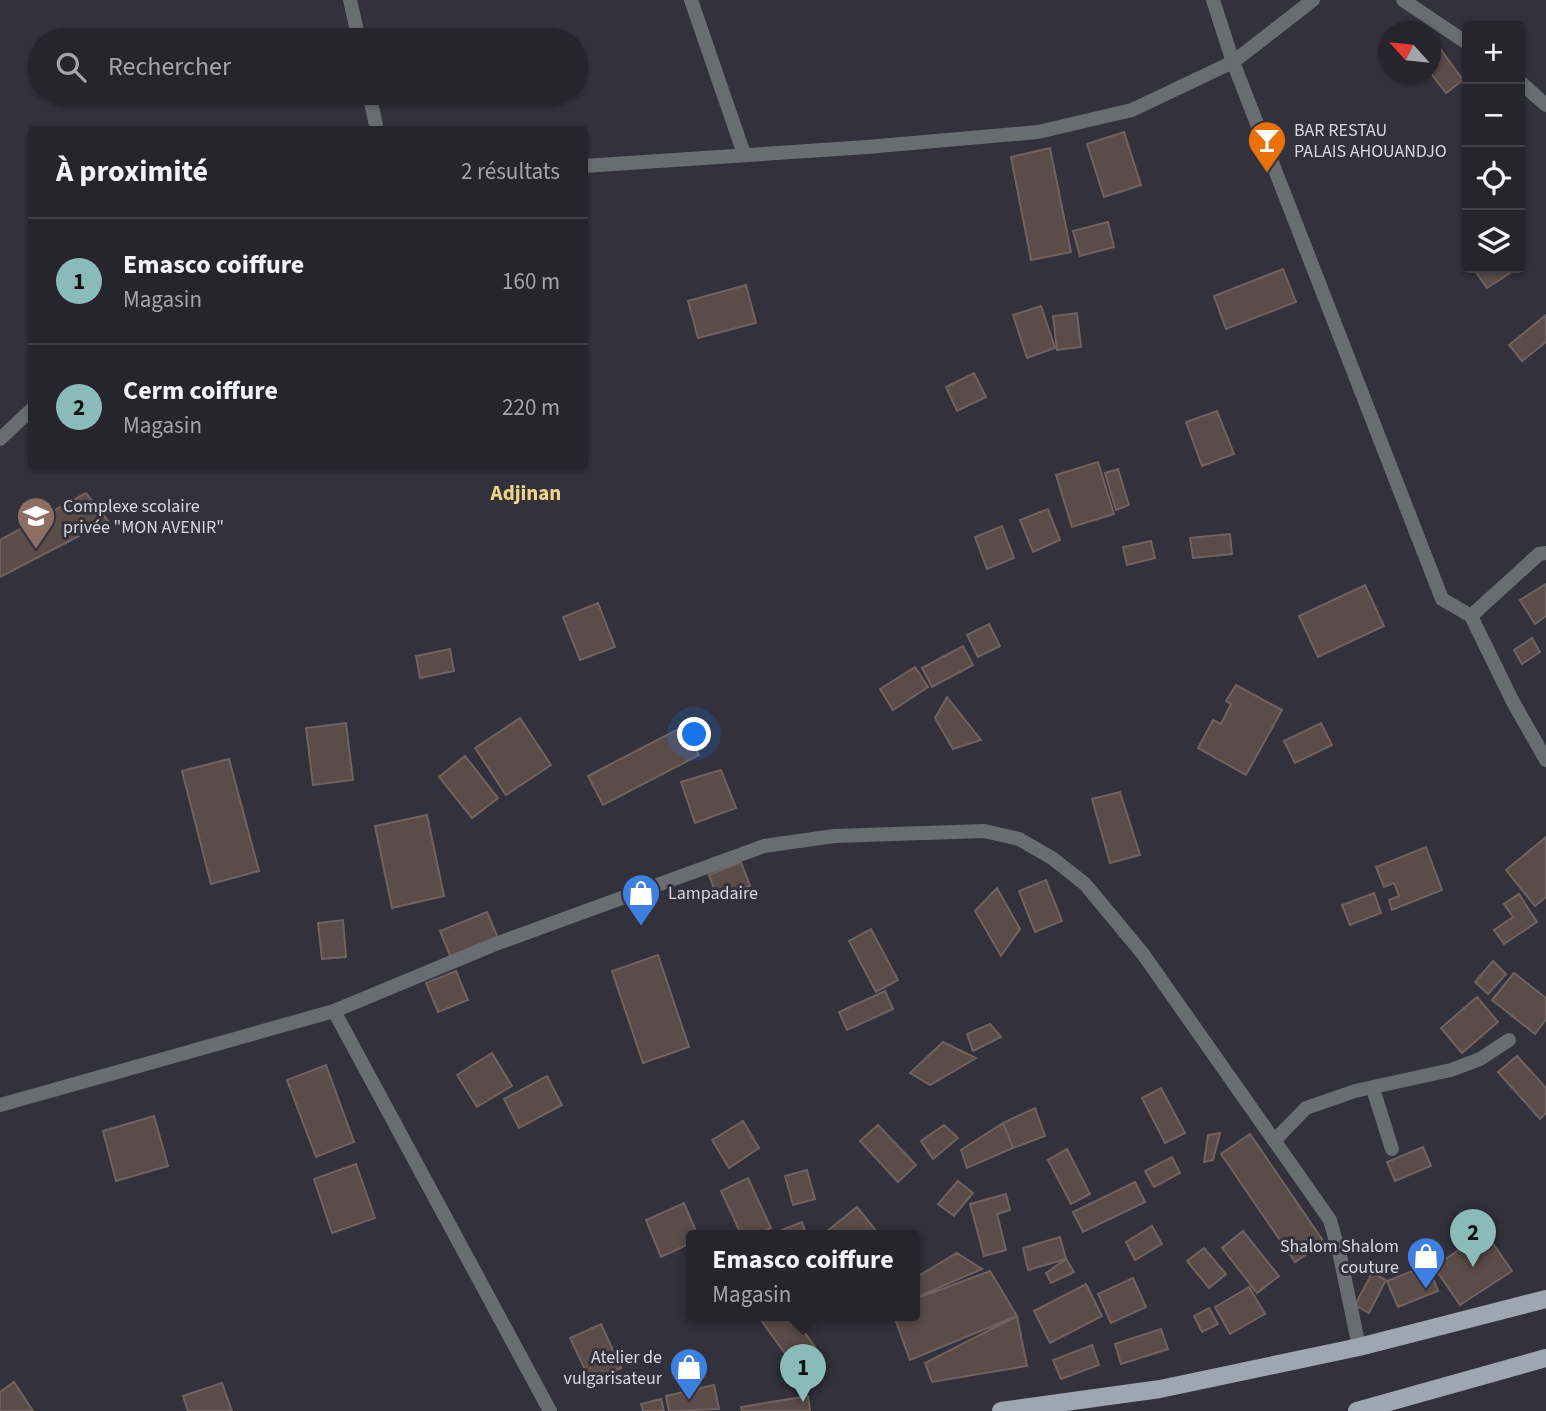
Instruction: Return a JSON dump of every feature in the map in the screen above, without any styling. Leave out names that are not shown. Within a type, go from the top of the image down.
[{"type":"main road","points":[[1001,1411],[1160,1389],[1359,1347],[1546,1299]]},
{"type":"main road","points":[[1357,1411],[1546,1358]]},
{"type":"street","points":[[351,0],[357,28]]},
{"type":"street","points":[[691,0],[744,154]]},
{"type":"street","points":[[1213,0],[1233,62],[1442,600],[1471,616],[1513,702],[1546,760]]},
{"type":"street","points":[[588,166],[867,147],[1038,132],[1132,110],[1233,62],[1312,0]]},
{"type":"street","points":[[1403,0],[1462,40]]},
{"type":"street","points":[[1522,84],[1546,105]]},
{"type":"street","points":[[372,105],[376,126]]},
{"type":"street","points":[[0,439],[28,413]]},
{"type":"street","points":[[1471,616],[1539,554],[1546,553]]},
{"type":"street","points":[[0,1105],[334,1011],[493,945],[765,846],[834,835],[985,831],[1019,839],[1052,858],[1085,884],[1143,954],[1330,1220],[1359,1347]]},
{"type":"street","points":[[334,1011],[550,1411]]},
{"type":"street","points":[[1275,1140],[1306,1108],[1355,1091],[1451,1070],[1480,1059],[1509,1040]]},
{"type":"street","points":[[1373,1088],[1392,1149]]},
{"type":"building","points":[[1441,50],[1462,79],[1446,93],[1439,84]]},
{"type":"building","points":[[1124,132],[1141,185],[1104,197],[1087,144]]},
{"type":"building","points":[[1050,148],[1071,252],[1031,260],[1011,157]]},
{"type":"building","points":[[1108,222],[1114,247],[1080,256],[1073,231]]},
{"type":"building","points":[[1283,269],[1296,302],[1226,329],[1214,296]]},
{"type":"building","points":[[1476,273],[1510,273],[1487,288]]},
{"type":"building","points":[[746,285],[756,323],[698,338],[688,301]]},
{"type":"building","points":[[1041,306],[1055,348],[1027,358],[1013,315]]},
{"type":"building","points":[[1077,313],[1081,347],[1057,350],[1053,316]]},
{"type":"building","points":[[1546,315],[1546,342],[1522,361],[1509,345]]},
{"type":"building","points":[[974,373],[986,397],[957,411],[946,387]]},
{"type":"building","points":[[1217,411],[1234,454],[1202,466],[1186,422]]},
{"type":"building","points":[[1098,462],[1114,514],[1072,527],[1056,475]]},
{"type":"building","points":[[1118,469],[1129,505],[1116,510],[1105,473]]},
{"type":"building","points":[[86,493],[108,521],[0,577],[0,540]]},
{"type":"building","points":[[1048,509],[1060,540],[1033,552],[1020,520]]},
{"type":"building","points":[[1002,526],[1014,558],[987,569],[975,537]]},
{"type":"building","points":[[1230,534],[1232,554],[1193,558],[1190,538]]},
{"type":"building","points":[[1151,541],[1155,558],[1127,565],[1123,547]]},
{"type":"building","points":[[1546,584],[1546,616],[1535,624],[1520,600]]},
{"type":"building","points":[[1365,585],[1384,626],[1318,657],[1299,616]]},
{"type":"building","points":[[598,603],[615,647],[580,660],[563,617]]},
{"type":"building","points":[[989,624],[1000,646],[978,657],[967,635]]},
{"type":"building","points":[[1532,638],[1540,652],[1522,664],[1514,650]]},
{"type":"building","points":[[963,646],[973,665],[932,687],[922,668]]},
{"type":"building","points":[[450,649],[454,671],[420,678],[416,656]]},
{"type":"building","points":[[915,667],[928,687],[893,710],[880,689]]},
{"type":"building","points":[[1236,685],[1282,710],[1246,775],[1198,748],[1213,720],[1221,724],[1231,704],[1226,701]]},
{"type":"building","points":[[947,697],[981,740],[953,749],[935,718]]},
{"type":"building","points":[[520,718],[551,765],[506,795],[475,748]]},
{"type":"building","points":[[346,723],[353,780],[313,785],[306,728]]},
{"type":"building","points":[[1321,723],[1332,745],[1295,763],[1284,741]]},
{"type":"building","points":[[684,726],[699,755],[603,805],[588,776]]},
{"type":"building","points":[[465,756],[498,798],[472,818],[439,777]]},
{"type":"building","points":[[229,759],[259,871],[211,884],[182,771]]},
{"type":"building","points":[[721,770],[736,808],[695,823],[681,782]]},
{"type":"building","points":[[1120,792],[1140,855],[1110,863],[1092,799]]},
{"type":"building","points":[[427,815],[444,896],[392,908],[375,826]]},
{"type":"building","points":[[1546,837],[1546,897],[1535,906],[1506,870]]},
{"type":"building","points":[[1426,847],[1442,890],[1392,910],[1389,900],[1399,896],[1394,883],[1384,887],[1376,867]]},
{"type":"building","points":[[741,862],[750,886],[718,899],[709,875]]},
{"type":"building","points":[[1046,880],[1062,921],[1035,932],[1019,891]]},
{"type":"building","points":[[997,888],[1020,929],[1001,956],[975,911]]},
{"type":"building","points":[[1374,893],[1381,913],[1350,925],[1342,905]]},
{"type":"building","points":[[1519,894],[1537,922],[1504,944],[1494,930],[1513,917],[1504,904]]},
{"type":"building","points":[[487,912],[498,938],[451,958],[440,931]]},
{"type":"building","points":[[343,920],[346,957],[322,959],[318,923]]},
{"type":"building","points":[[871,929],[898,980],[876,992],[849,941]]},
{"type":"building","points":[[658,955],[689,1047],[643,1063],[612,971]]},
{"type":"building","points":[[1493,961],[1506,974],[1488,994],[1475,982]]},
{"type":"building","points":[[456,971],[468,1000],[438,1012],[426,983]]},
{"type":"building","points":[[1514,973],[1546,998],[1546,1019],[1535,1034],[1492,1000]]},
{"type":"building","points":[[885,991],[893,1009],[847,1030],[839,1012]]},
{"type":"building","points":[[1477,997],[1498,1022],[1462,1053],[1441,1028]]},
{"type":"building","points":[[990,1024],[1001,1037],[973,1051],[967,1034]]},
{"type":"building","points":[[943,1042],[976,1058],[930,1085],[910,1073]]},
{"type":"building","points":[[492,1053],[512,1086],[477,1107],[457,1075]]},
{"type":"building","points":[[1517,1056],[1546,1088],[1546,1113],[1540,1119],[1498,1072]]},
{"type":"building","points":[[326,1065],[354,1142],[316,1157],[287,1080]]},
{"type":"building","points":[[547,1076],[562,1105],[519,1128],[504,1099]]},
{"type":"building","points":[[1161,1088],[1185,1133],[1165,1143],[1142,1098]]},
{"type":"building","points":[[1035,1108],[1045,1136],[1013,1148],[1003,1123]]},
{"type":"building","points":[[154,1116],[168,1166],[116,1181],[103,1131]]},
{"type":"building","points":[[743,1121],[759,1148],[729,1168],[712,1140]]},
{"type":"building","points":[[1003,1123],[1013,1148],[967,1168],[961,1150]]},
{"type":"building","points":[[878,1125],[916,1165],[898,1182],[860,1141]]},
{"type":"building","points":[[944,1125],[958,1138],[933,1159],[921,1141]]},
{"type":"building","points":[[1220,1133],[1213,1160],[1204,1162],[1208,1135]]},
{"type":"building","points":[[1250,1134],[1324,1242],[1295,1262],[1221,1154]]},
{"type":"building","points":[[1423,1147],[1431,1166],[1395,1181],[1387,1162]]},
{"type":"building","points":[[1067,1149],[1090,1194],[1071,1204],[1048,1160]]},
{"type":"building","points":[[1172,1157],[1180,1173],[1154,1187],[1145,1171]]},
{"type":"building","points":[[356,1164],[375,1218],[332,1233],[314,1179]]},
{"type":"building","points":[[807,1170],[815,1199],[793,1205],[785,1176]]},
{"type":"building","points":[[748,1178],[771,1228],[739,1230],[721,1191]]},
{"type":"building","points":[[958,1181],[973,1193],[954,1216],[938,1204]]},
{"type":"building","points":[[1135,1182],[1145,1202],[1083,1232],[1073,1212]]},
{"type":"building","points":[[1006,1194],[1010,1210],[997,1214],[1006,1250],[984,1256],[970,1204]]},
{"type":"building","points":[[684,1203],[695,1230],[686,1230],[686,1245],[661,1257],[646,1220]]},
{"type":"building","points":[[857,1207],[876,1230],[828,1230]]},
{"type":"building","points":[[802,1222],[805,1230],[782,1230]]},
{"type":"building","points":[[1152,1226],[1162,1244],[1135,1260],[1126,1242]]},
{"type":"building","points":[[1243,1231],[1279,1276],[1257,1293],[1222,1248]]},
{"type":"building","points":[[1485,1232],[1512,1271],[1460,1305],[1434,1267]]},
{"type":"building","points":[[1060,1237],[1066,1259],[1028,1270],[1023,1248]]},
{"type":"building","points":[[1204,1248],[1226,1274],[1209,1288],[1187,1261]]},
{"type":"building","points":[[957,1253],[982,1269],[920,1296],[920,1275]]},
{"type":"building","points":[[1066,1259],[1074,1272],[1051,1283],[1046,1273]]},
{"type":"building","points":[[1428,1265],[1438,1291],[1398,1307],[1387,1281]]},
{"type":"building","points":[[990,1271],[1017,1316],[910,1360],[896,1321],[920,1321],[920,1297]]},
{"type":"building","points":[[1372,1273],[1386,1280],[1369,1313],[1355,1305]]},
{"type":"building","points":[[1133,1278],[1146,1307],[1111,1323],[1098,1294]]},
{"type":"building","points":[[1086,1284],[1102,1316],[1050,1343],[1034,1311]]},
{"type":"building","points":[[1249,1287],[1265,1314],[1230,1334],[1215,1307]]},
{"type":"building","points":[[1209,1308],[1218,1324],[1202,1332],[1194,1316]]},
{"type":"building","points":[[1017,1316],[1027,1366],[932,1382],[925,1363]]},
{"type":"building","points":[[762,1321],[797,1321],[817,1350],[794,1366]]},
{"type":"building","points":[[601,1324],[621,1368],[591,1382],[570,1338]]},
{"type":"building","points":[[1161,1329],[1168,1349],[1121,1364],[1115,1344]]},
{"type":"building","points":[[1092,1345],[1099,1365],[1061,1379],[1053,1360]]},
{"type":"building","points":[[14,1382],[33,1411],[0,1411],[0,1392]]},
{"type":"building","points":[[222,1383],[232,1411],[188,1411],[183,1396]]},
{"type":"building","points":[[714,1385],[719,1409],[669,1411],[666,1396]]},
{"type":"building","points":[[808,1396],[810,1411],[742,1411],[741,1407]]},
{"type":"building","points":[[661,1399],[664,1411],[643,1411],[641,1404]]},
{"type":"place","name":"BAR RESTAU PALAIS AHOUANDJO","points":[[1267,174]]},
{"type":"place","name":"Complexe scolaire privée \"MON AVENIR\"","points":[[36,550]]},
{"type":"place","name":"Lampadaire","points":[[641,927]]},
{"type":"place","name":"Cerm coiffure","points":[[1473,1267]]},
{"type":"place","name":"Shalom Shalom couture","points":[[1426,1290]]},
{"type":"place","name":"Atelier de vulgarisateur","points":[[689,1401]]},
{"type":"place","name":"Emasco coiffure","points":[[803,1402]]},
{"type":"district","name":"Adjinan","points":[[526,493]]}]
